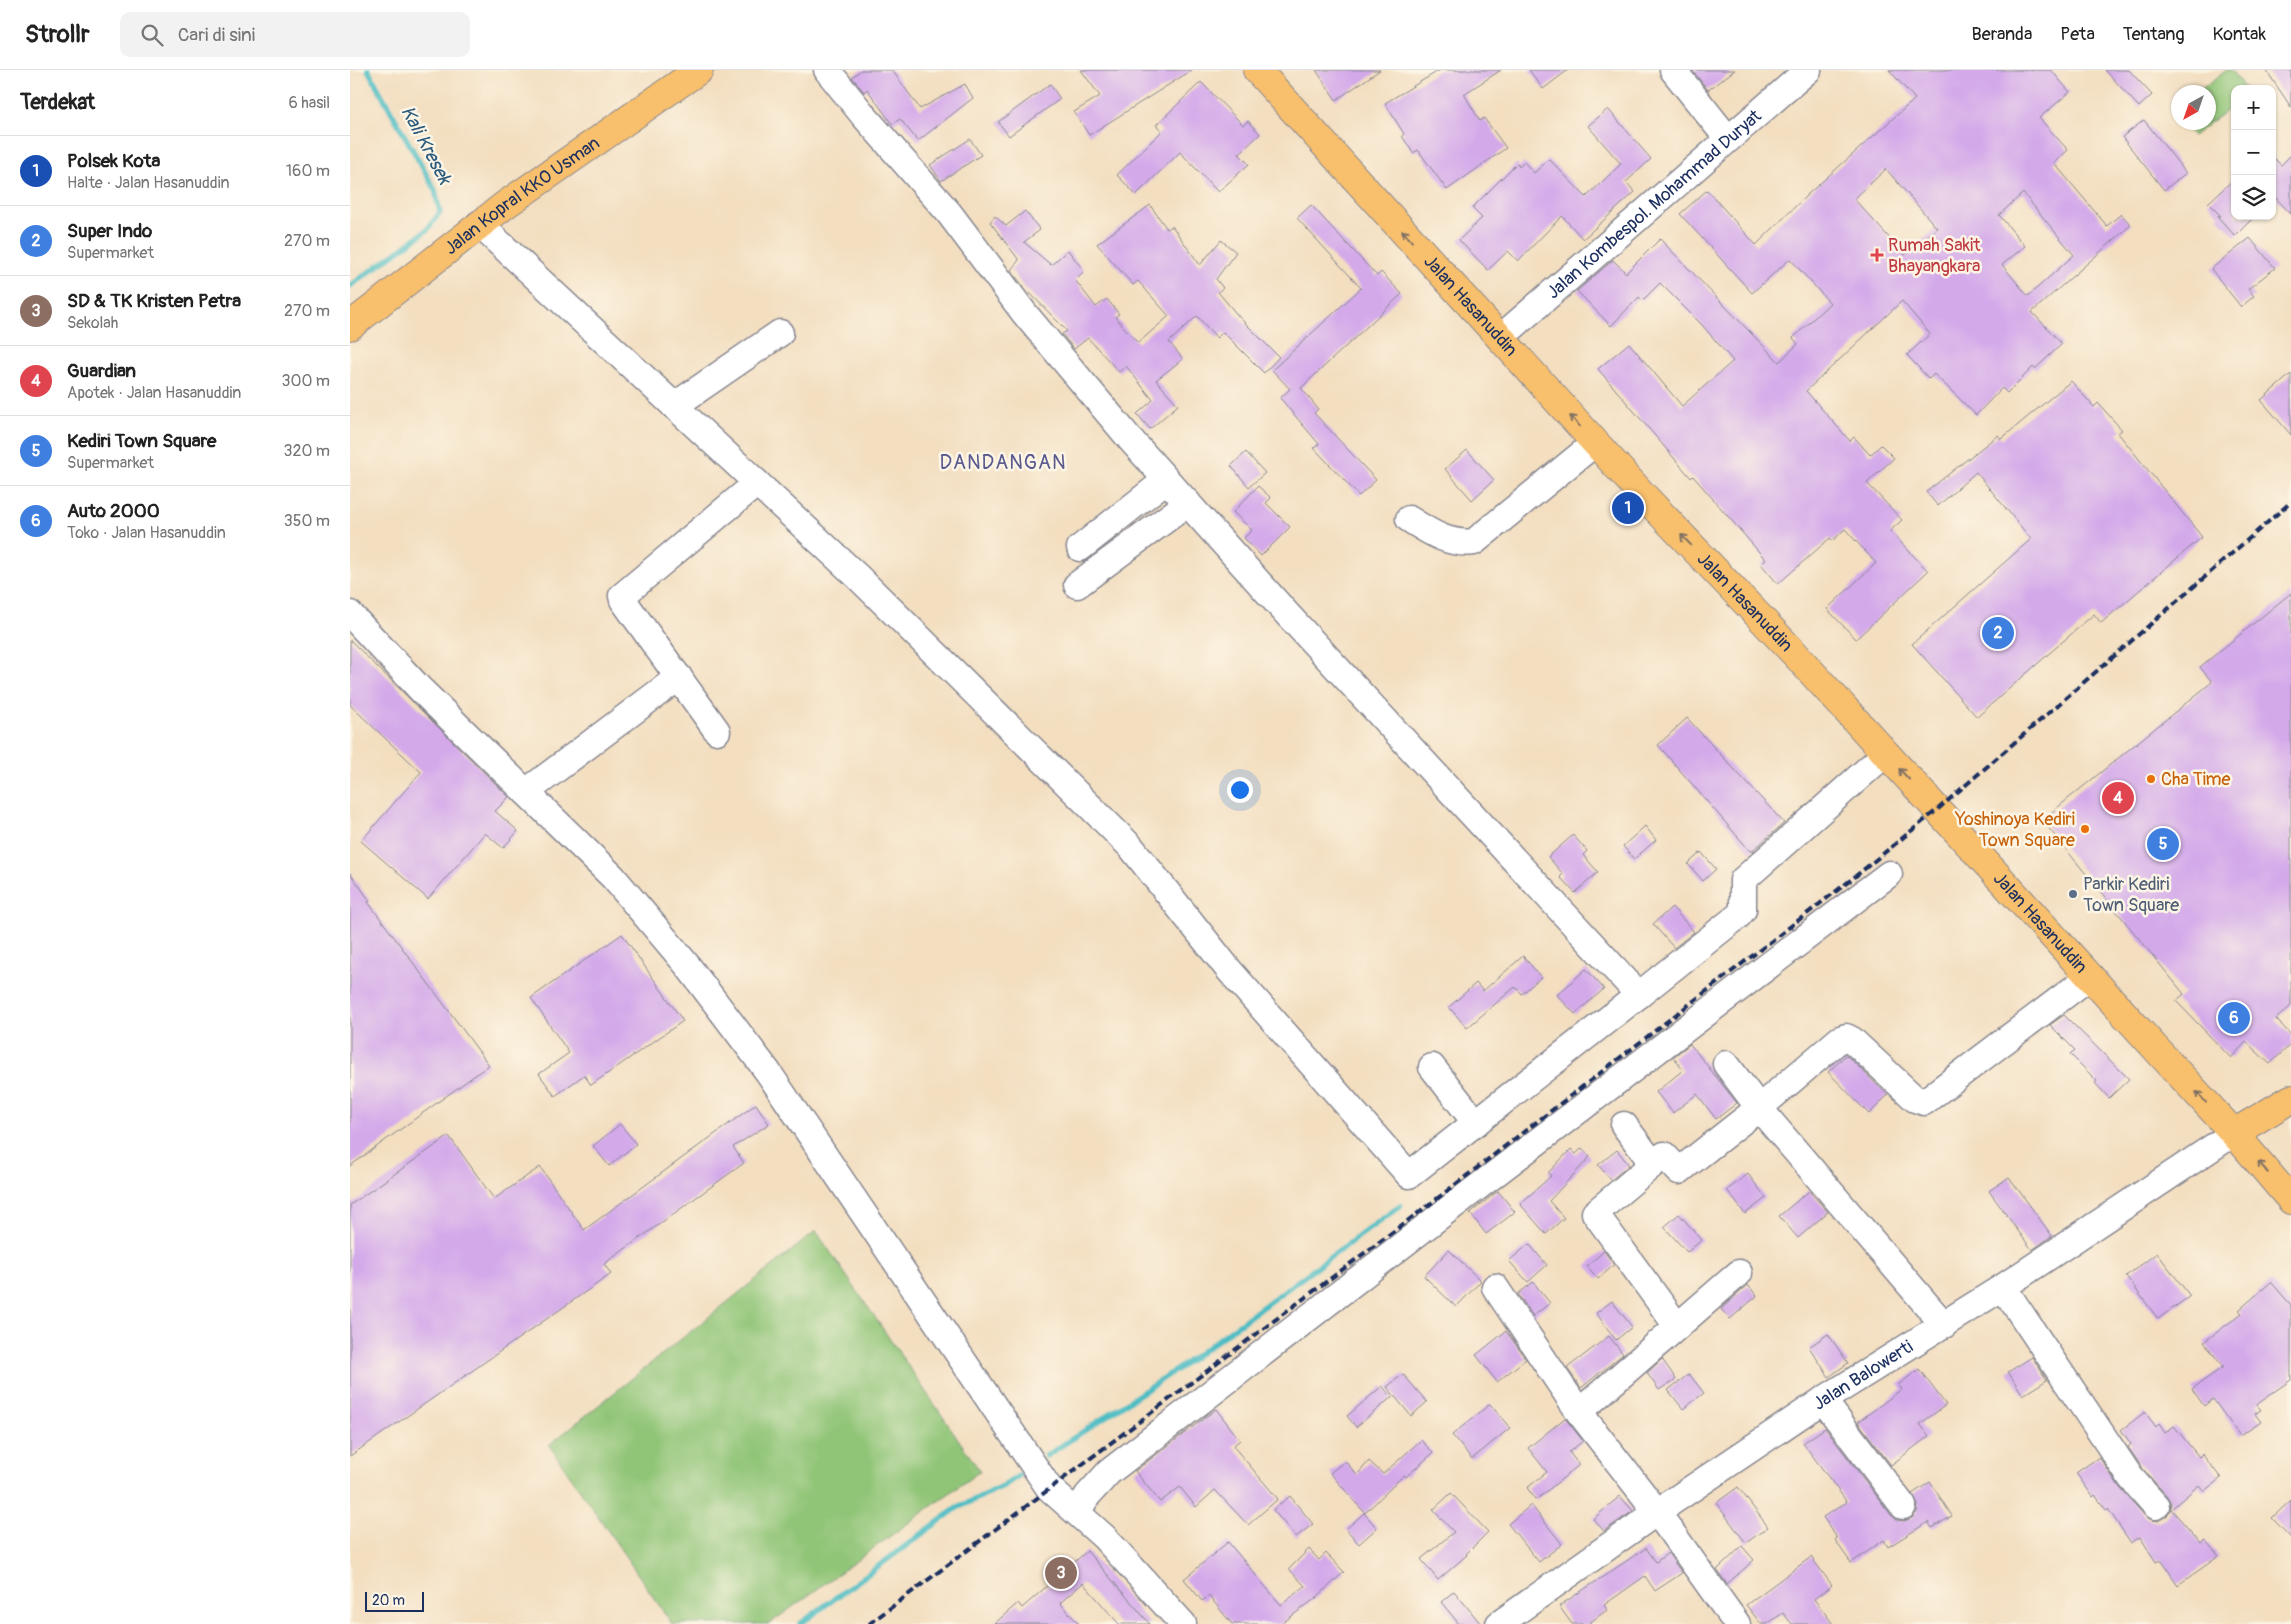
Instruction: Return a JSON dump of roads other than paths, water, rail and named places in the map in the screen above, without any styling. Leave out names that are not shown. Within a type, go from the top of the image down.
[{"type":"main road","name":"Jalan Kopral KKO Usman","points":[[350,326],[479,224],[699,70]]},
{"type":"main road","name":"Jalan Hasanuddin","points":[[1257,70],[1595,443],[1794,653],[2234,1134],[2291,1200]]},
{"type":"main road","points":[[2234,1134],[2291,1099]]},
{"type":"street","points":[[827,70],[864,116],[949,213],[1025,314],[1166,480],[1288,616],[1639,995]]},
{"type":"street","points":[[1673,70],[1728,139]]},
{"type":"street","name":"Jalan Kombespol. Mohammad Duryat","points":[[1500,338],[1808,70]]},
{"type":"street","points":[[479,224],[886,604],[1131,847],[1229,970],[1410,1175],[1738,916],[1743,910],[1743,880],[1885,754]]},
{"type":"street","points":[[674,406],[780,333]]},
{"type":"street","points":[[1409,518],[1443,538],[1464,543],[1474,542],[1595,443]]},
{"type":"street","points":[[1080,548],[1166,480]]},
{"type":"street","points":[[718,731],[623,600],[622,596],[757,483]]},
{"type":"street","points":[[1077,585],[1188,504]]},
{"type":"street","points":[[350,614],[421,690],[613,876],[687,965],[768,1072],[1049,1488],[1104,1537],[1183,1624]]},
{"type":"street","points":[[526,792],[679,677]]},
{"type":"street","points":[[1077,1512],[1088,1495],[1109,1472],[1445,1212],[1889,874]]},
{"type":"street","points":[[1677,1326],[1595,1212],[1664,1155],[1678,1171],[1759,1108],[1840,1039],[1846,1037],[1852,1040],[1915,1099],[1924,1102],[2089,977]]},
{"type":"street","points":[[1726,1064],[1759,1108],[1944,1325]]},
{"type":"street","points":[[1432,1067],[1476,1123]]},
{"type":"street","points":[[1624,1125],[1653,1164]]},
{"type":"street","name":"Jalan Balowerti","points":[[1499,1624],[1657,1512],[1823,1400],[2003,1287],[2234,1134]]},
{"type":"street","points":[[1579,1412],[1739,1273]]},
{"type":"street","points":[[1495,1287],[1579,1412],[1657,1512],[1737,1624]]},
{"type":"street","points":[[2003,1287],[2131,1478],[2156,1506]]},
{"type":"street","points":[[1823,1400],[1903,1506]]},
{"type":"waterway","name":"Kali Kresek","points":[[350,286],[427,230],[440,212],[435,190],[368,70]]},
{"type":"waterway","points":[[1046,1456],[1182,1366],[1400,1206]]},
{"type":"waterway","points":[[800,1624],[957,1508],[1005,1485],[1020,1475]]},
{"type":"railway","points":[[869,1624],[1434,1201],[1852,879],[1937,810],[2291,502]]},
{"type":"place","name":"Rumah Sakit Bhayangkara","points":[[1877,255]]},
{"type":"place","name":"Polsek Kota","points":[[1628,508]]},
{"type":"place","name":"Super Indo","points":[[1998,633]]},
{"type":"place","name":"Cha Time","points":[[2151,779]]},
{"type":"place","name":"Guardian","points":[[2118,798]]},
{"type":"place","name":"Yoshinoya Kediri Town Square","points":[[2085,829]]},
{"type":"place","name":"Kediri Town Square","points":[[2163,844]]},
{"type":"place","name":"Parkir Kediri Town Square","points":[[2073,894]]},
{"type":"place","name":"Auto 2000","points":[[2234,1018]]},
{"type":"place","name":"SD & TK Kristen Petra","points":[[1061,1573]]},
{"type":"district","name":"DANDANGAN","points":[[1003,462]]}]
